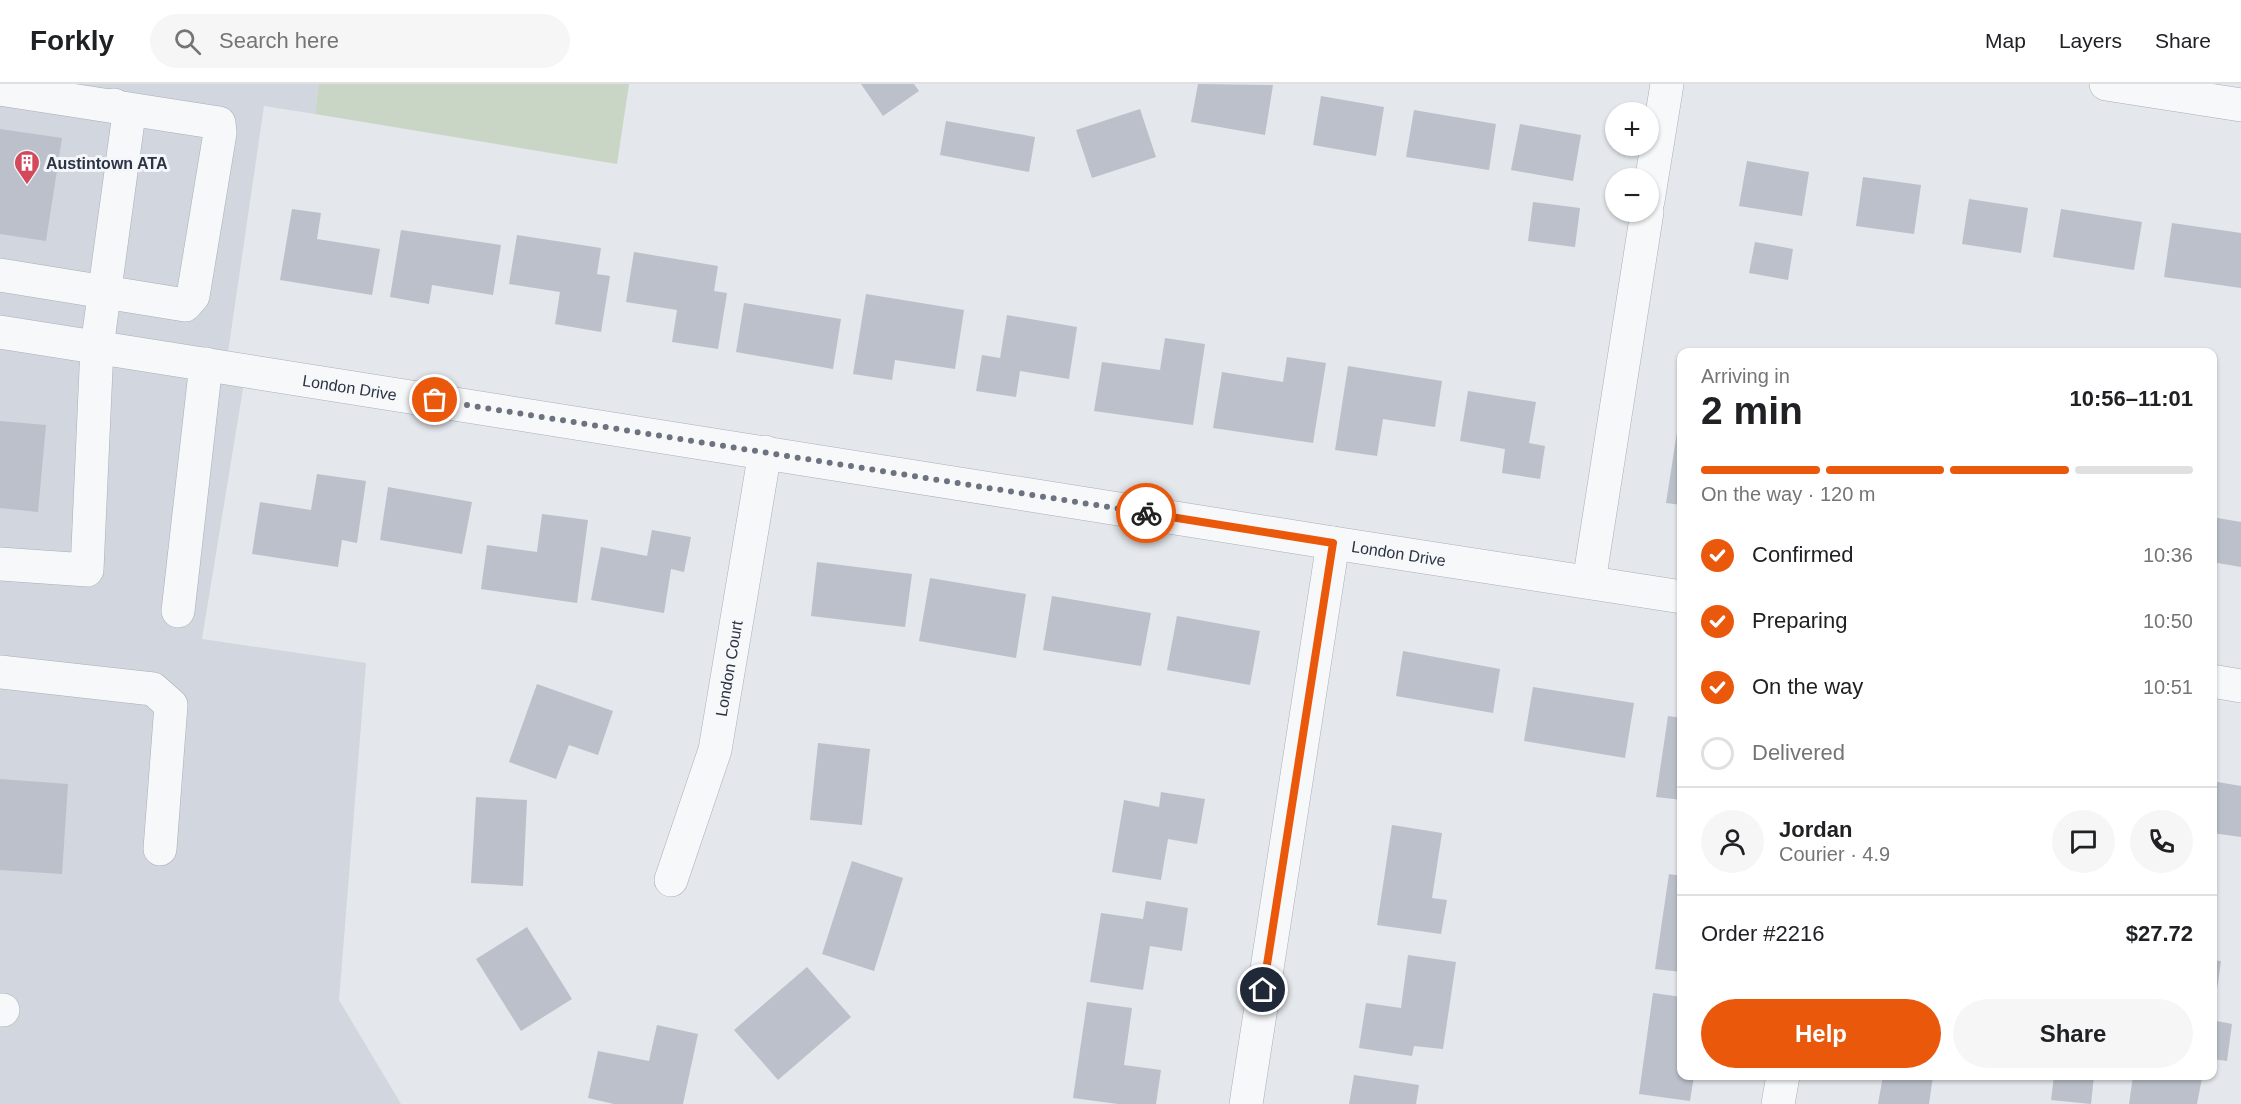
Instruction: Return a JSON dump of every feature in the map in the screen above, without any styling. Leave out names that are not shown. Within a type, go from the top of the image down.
[{"type":"street","points":[[1653,168],[1667,84]]},
{"type":"street","points":[[2106,84],[2241,105]]},
{"type":"street","points":[[0,89],[219,123],[220,133],[193,297],[185,305],[105,294],[0,275]]},
{"type":"street","points":[[0,564],[87,570],[97,347],[128,121],[125,113],[114,105]]},
{"type":"street","points":[[1589,582],[1645,222]]},
{"type":"street","name":"London Drive","points":[[0,332],[1677,596]]},
{"type":"street","points":[[178,611],[206,364]]},
{"type":"street","name":"London Court","points":[[671,880],[715,750],[765,452]]},
{"type":"street","points":[[1246,1104],[1333,543]]},
{"type":"street","points":[[0,672],[153,689],[171,705],[160,849]]},
{"type":"street","points":[[2217,682],[2241,686]]},
{"type":"street","points":[[1778,1104],[1782,1080]]},
{"type":"shaded area","points":[[0,84],[319,84],[315,114],[264,106],[226,366],[246,370],[202,639],[366,663],[339,1000],[401,1104],[0,1104]]},
{"type":"green space","points":[[319,84],[629,84],[617,164],[315,114]]},
{"type":"building","points":[[861,84],[914,84],[919,91],[883,116]]},
{"type":"building","points":[[1198,84],[1273,85],[1265,135],[1191,122]]},
{"type":"building","points":[[1321,96],[1384,107],[1376,156],[1313,145]]},
{"type":"building","points":[[1140,109],[1156,157],[1092,178],[1076,130]]},
{"type":"building","points":[[1414,110],[1496,124],[1489,170],[1406,157]]},
{"type":"building","points":[[946,121],[1035,137],[1029,172],[940,155]]},
{"type":"building","points":[[1520,124],[1581,135],[1573,181],[1511,170]]},
{"type":"building","name":"Austintown ATA","points":[[0,129],[62,138],[46,241],[0,234]]},
{"type":"building","points":[[1747,161],[1809,172],[1802,216],[1739,206]]},
{"type":"building","points":[[1863,177],[1921,185],[1914,234],[1856,226]]},
{"type":"building","points":[[1969,199],[2028,208],[2021,253],[1962,244]]},
{"type":"building","points":[[1533,202],[1580,208],[1575,247],[1528,241]]},
{"type":"building","points":[[292,209],[321,213],[317,239],[380,249],[372,295],[280,280]]},
{"type":"building","points":[[2061,209],[2142,222],[2134,270],[2053,257]]},
{"type":"building","points":[[2172,223],[2241,233],[2241,288],[2164,277]]},
{"type":"building","points":[[401,230],[501,245],[493,295],[432,285],[429,304],[390,297]]},
{"type":"building","points":[[517,235],[601,248],[597,274],[610,276],[601,332],[555,324],[560,292],[509,284]]},
{"type":"building","points":[[1755,242],[1793,249],[1788,280],[1749,273]]},
{"type":"building","points":[[634,252],[718,266],[714,291],[727,293],[718,349],[672,342],[677,310],[626,302]]},
{"type":"building","points":[[866,294],[964,310],[955,369],[895,360],[892,380],[853,374]]},
{"type":"building","points":[[744,303],[841,319],[833,369],[736,352]]},
{"type":"building","points":[[1007,315],[1077,327],[1069,379],[1020,371],[1016,397],[976,391],[982,355],[1000,358]]},
{"type":"building","points":[[1165,338],[1205,344],[1193,425],[1094,411],[1102,362],[1160,370]]},
{"type":"building","points":[[1287,357],[1326,363],[1313,443],[1213,428],[1222,372],[1283,382]]},
{"type":"building","points":[[1348,366],[1442,381],[1435,427],[1383,419],[1377,456],[1335,450]]},
{"type":"building","points":[[1468,391],[1536,402],[1529,443],[1545,446],[1540,479],[1502,473],[1505,449],[1460,441]]},
{"type":"building","points":[[0,421],[46,425],[38,512],[0,508]]},
{"type":"building","points":[[1677,432],[1677,504],[1666,503]]},
{"type":"building","points":[[317,474],[366,481],[357,543],[342,540],[338,567],[252,554],[260,502],[311,510]]},
{"type":"building","points":[[388,487],[472,502],[462,554],[380,540]]},
{"type":"building","points":[[542,514],[588,520],[577,603],[481,589],[487,545],[537,552]]},
{"type":"building","points":[[2217,518],[2241,522],[2241,567],[2217,563]]},
{"type":"building","points":[[652,530],[691,537],[684,572],[671,569],[664,613],[591,600],[601,547],[647,556]]},
{"type":"building","points":[[817,562],[912,574],[905,627],[811,616]]},
{"type":"building","points":[[930,578],[1026,594],[1016,658],[919,641]]},
{"type":"building","points":[[1052,596],[1151,613],[1141,666],[1043,650]]},
{"type":"building","points":[[1177,616],[1260,631],[1250,685],[1167,670]]},
{"type":"building","points":[[1403,651],[1500,669],[1493,713],[1396,696]]},
{"type":"building","points":[[537,684],[613,711],[598,755],[569,745],[556,779],[509,762]]},
{"type":"building","points":[[1533,687],[1634,703],[1625,758],[1524,741]]},
{"type":"building","points":[[1668,716],[1677,717],[1677,799],[1656,797]]},
{"type":"building","points":[[818,743],[870,749],[862,825],[810,820]]},
{"type":"building","points":[[0,779],[68,784],[62,874],[0,870]]},
{"type":"building","points":[[2217,782],[2241,786],[2241,837],[2217,834]]},
{"type":"building","points":[[1161,792],[1205,799],[1197,844],[1168,839],[1161,880],[1112,872],[1124,800],[1159,807]]},
{"type":"building","points":[[476,797],[527,800],[523,886],[471,883]]},
{"type":"building","points":[[1392,825],[1442,833],[1432,898],[1447,900],[1441,934],[1377,925]]},
{"type":"building","points":[[852,861],[903,878],[874,971],[822,954]]},
{"type":"building","points":[[1669,874],[1677,875],[1677,971],[1655,969]]},
{"type":"building","points":[[1146,901],[1188,908],[1182,951],[1150,946],[1143,990],[1090,982],[1101,913],[1143,919]]},
{"type":"building","points":[[527,927],[572,999],[521,1031],[476,959]]},
{"type":"building","points":[[1408,955],[1456,962],[1443,1049],[1414,1046],[1412,1056],[1359,1048],[1366,1003],[1401,1008]]},
{"type":"building","points":[[2217,961],[2221,961],[2217,990]]},
{"type":"building","points":[[807,967],[851,1017],[778,1080],[734,1030]]},
{"type":"building","points":[[1653,993],[1677,996],[1677,1080],[1693,1080],[1690,1101],[1639,1094]]},
{"type":"building","points":[[1087,1002],[1132,1008],[1124,1065],[1161,1070],[1156,1104],[1118,1104],[1073,1098]]},
{"type":"building","points":[[2217,1021],[2232,1024],[2227,1061],[2217,1060]]},
{"type":"building","points":[[657,1025],[698,1034],[683,1104],[614,1104],[588,1098],[598,1051],[649,1061]]},
{"type":"building","points":[[1354,1075],[1419,1085],[1416,1104],[1349,1104]]},
{"type":"building","points":[[1882,1080],[1932,1080],[1929,1104],[1878,1104]]},
{"type":"building","points":[[2054,1080],[2094,1080],[2091,1104],[2051,1100]]},
{"type":"building","points":[[2132,1080],[2202,1080],[2197,1104],[2129,1104]]},
{"type":"way so far","points":[[435,400],[1146,513]]},
{"type":"place","name":"Austintown ATA","points":[[27,186]]},
{"type":"route","points":[[1146,513],[1333,543],[1263,990]]}]
